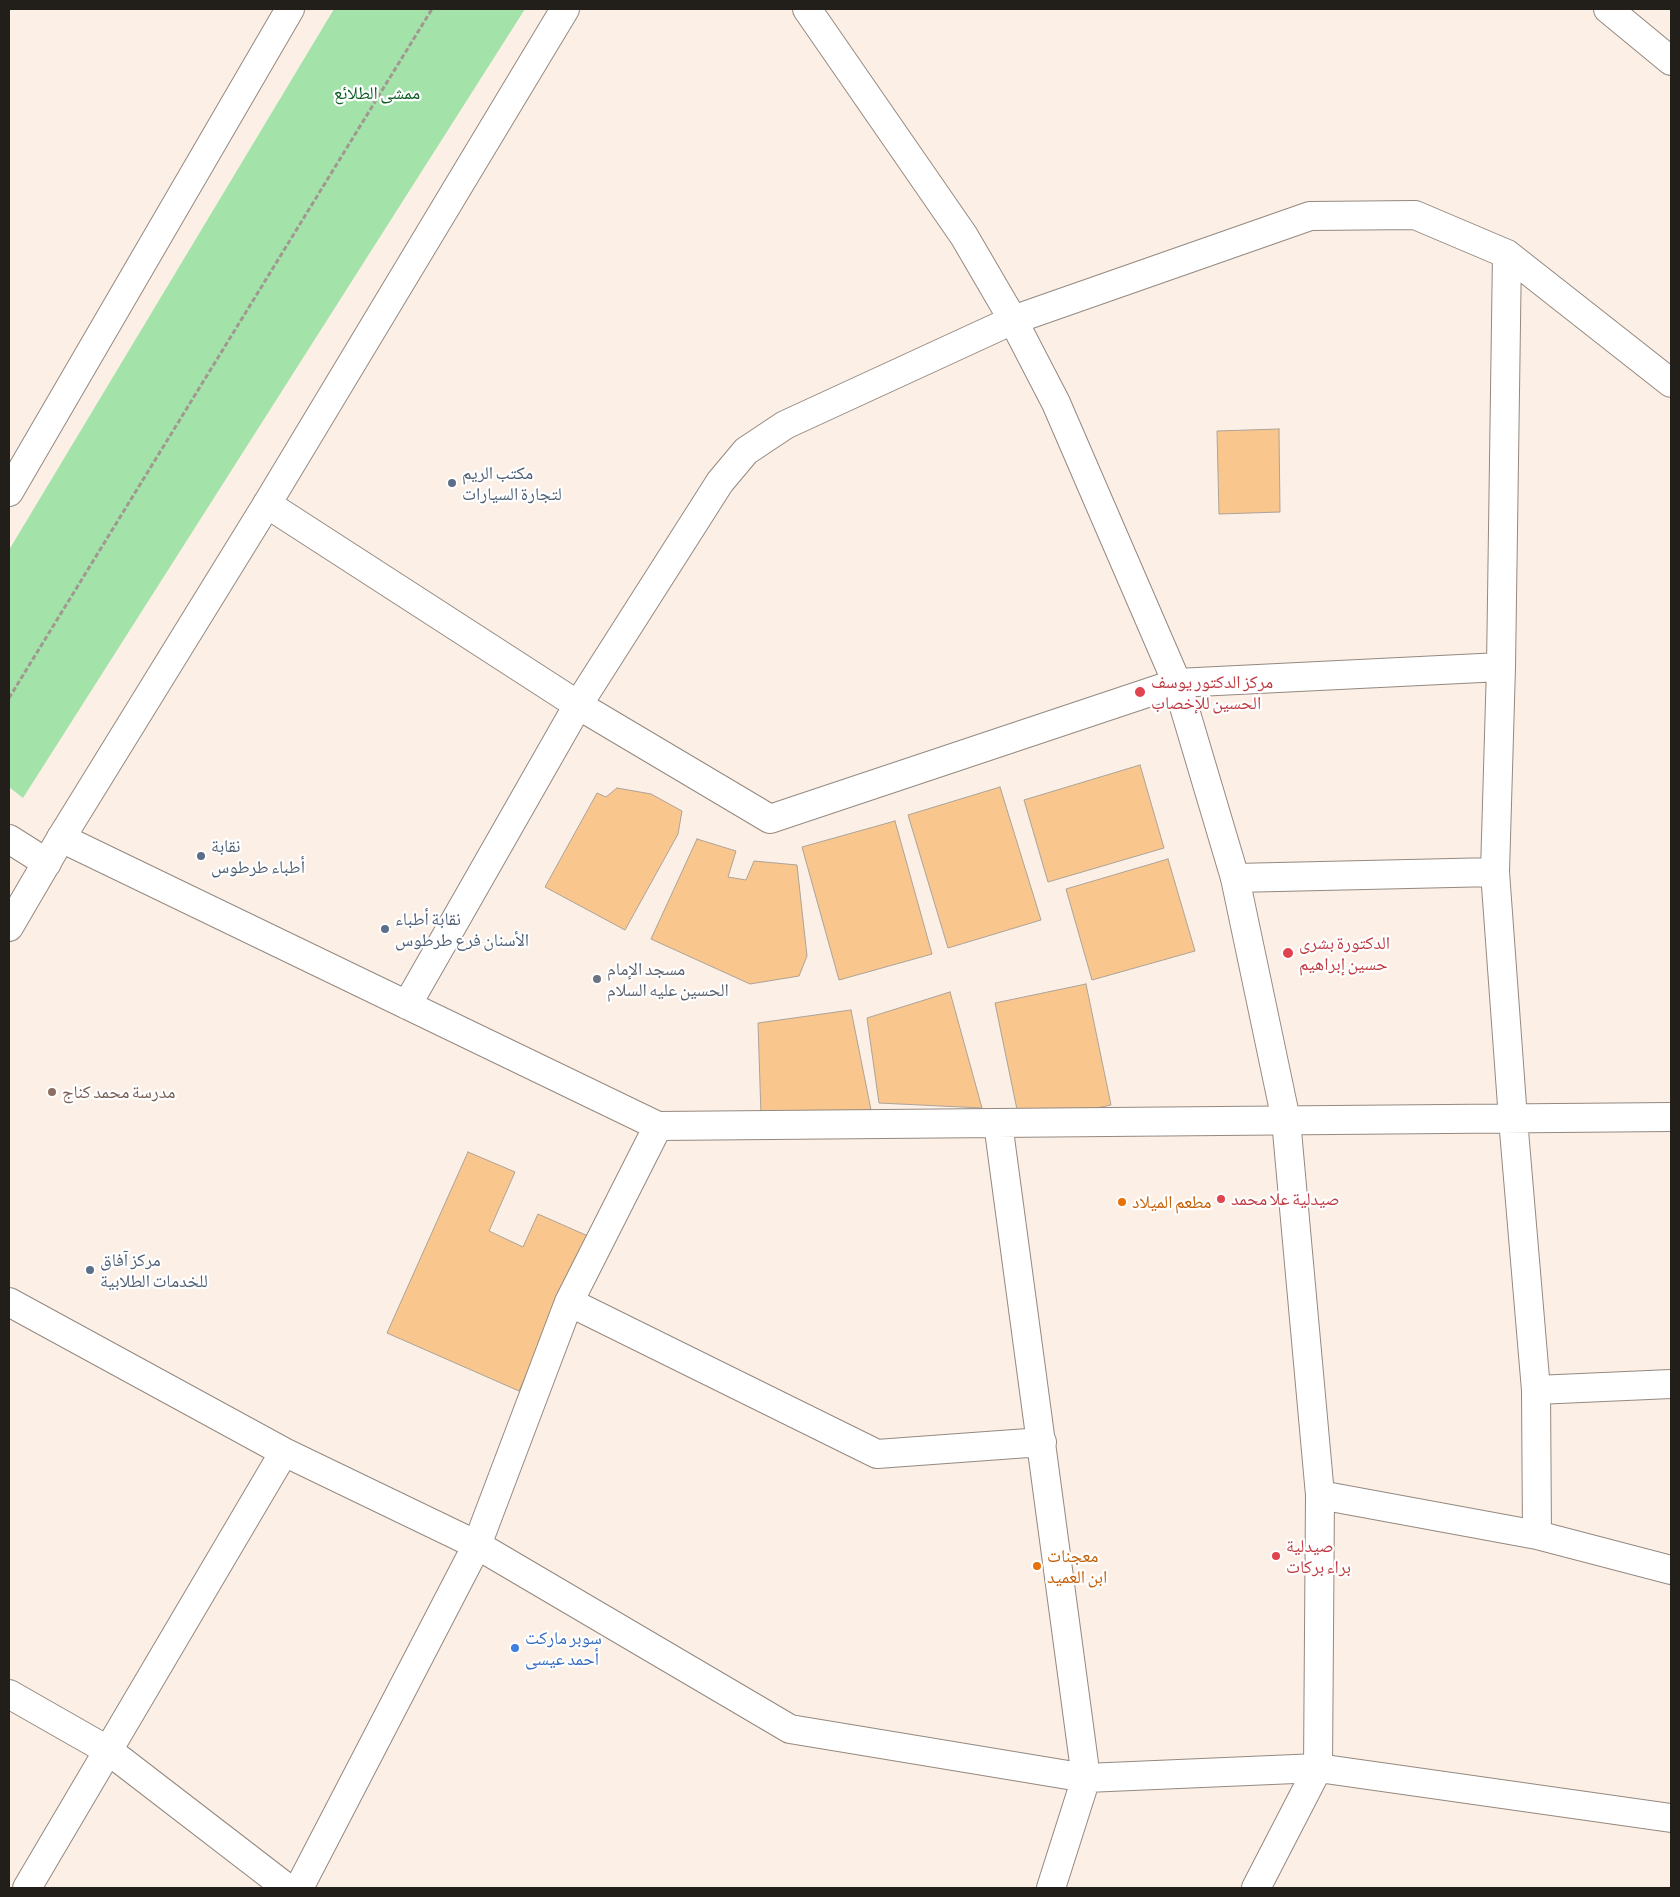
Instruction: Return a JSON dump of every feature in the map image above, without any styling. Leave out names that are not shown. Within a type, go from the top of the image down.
[{"type":"street","points":[[9,492],[290,9]]},
{"type":"street","points":[[9,925],[267,504],[565,9]]},
{"type":"street","points":[[807,9],[964,236],[1013,320],[1056,403],[1177,683],[1235,878],[1286,1120],[1320,1495],[1318,1768],[1256,1888]]},
{"type":"street","points":[[1608,9],[1671,61]]},
{"type":"street","points":[[407,1005],[578,705],[720,482],[746,451],[785,425],[1013,320],[1310,216],[1415,215],[1507,254],[1671,383]]},
{"type":"street","points":[[1507,254],[1501,667],[1495,872],[1513,1119],[1536,1390],[1537,1535]]},
{"type":"street","points":[[267,504],[578,705],[770,819],[1177,683],[1501,667]]},
{"type":"street","points":[[61,838],[658,1126],[1671,1117]]},
{"type":"street","points":[[9,839],[47,863]]},
{"type":"street","points":[[1235,878],[1495,872]]},
{"type":"street","points":[[998,1123],[1086,1778],[1051,1888]]},
{"type":"street","points":[[299,1888],[477,1545],[569,1302],[658,1126]]},
{"type":"street","points":[[9,1302],[284,1452],[477,1545],[790,1729],[1086,1778],[1318,1768],[1671,1818]]},
{"type":"street","points":[[569,1302],[877,1454],[1042,1442]]},
{"type":"street","points":[[1536,1390],[1671,1384]]},
{"type":"street","points":[[28,1888],[284,1452]]},
{"type":"street","points":[[1320,1495],[1537,1535],[1671,1570]]},
{"type":"street","points":[[9,1694],[109,1752],[287,1888]]},
{"type":"path","points":[[9,698],[432,9]]},
{"type":"green space","name":"ممشى الطلائع","points":[[334,9],[525,9],[23,798],[9,787],[9,550]]},
{"type":"building","points":[[1279,429],[1280,512],[1219,514],[1217,431]]},
{"type":"building","points":[[1140,765],[1164,848],[1048,882],[1024,800]]},
{"type":"building","points":[[1000,787],[1041,920],[948,948],[908,815]]},
{"type":"building","points":[[617,788],[651,794],[682,811],[678,834],[625,930],[545,887],[597,793],[606,797]]},
{"type":"building","points":[[895,821],[932,954],[839,980],[802,847]]},
{"type":"building","points":[[697,839],[736,851],[728,877],[746,880],[754,861],[797,865],[807,956],[799,976],[750,984],[651,939]]},
{"type":"building","points":[[1168,859],[1195,951],[1092,980],[1066,889]]},
{"type":"building","points":[[1086,984],[1111,1105],[1020,1124],[995,1003]]},
{"type":"building","points":[[950,992],[982,1108],[879,1103],[867,1018]]},
{"type":"building","points":[[851,1010],[871,1110],[761,1115],[758,1023]]},
{"type":"building","points":[[468,1152],[515,1172],[489,1231],[523,1247],[538,1214],[588,1236],[519,1391],[387,1333]]},
{"type":"place","name":"مكتب الريم لتجارة السيارات","points":[[452,483]]},
{"type":"place","name":"مركز الدكتور يوسف الحسين للإخصاب","points":[[1140,692]]},
{"type":"place","name":"نقابة أطباء طرطوس","points":[[201,856]]},
{"type":"place","name":"نقابة أطباء الأسنان فرع طرطوس","points":[[385,929]]},
{"type":"place","name":"الدكتورة بشرى حسين إبراهيم","points":[[1288,953]]},
{"type":"place","name":"مسجد الإمام الحسين عليه السلام","points":[[597,979]]},
{"type":"place","name":"مدرسة محمد كناج","points":[[52,1092]]},
{"type":"place","name":"صيدلية علا محمد","points":[[1221,1199]]},
{"type":"place","name":"مطعم الميلاد","points":[[1122,1202]]},
{"type":"place","name":"مركز آفاق للخدمات الطلابية","points":[[90,1270]]},
{"type":"place","name":"صيدلية براء بركات","points":[[1276,1556]]},
{"type":"place","name":"معجنات ابن العميد","points":[[1037,1566]]},
{"type":"place","name":"سوبر ماركت أحمد عيسى","points":[[515,1648]]}]
